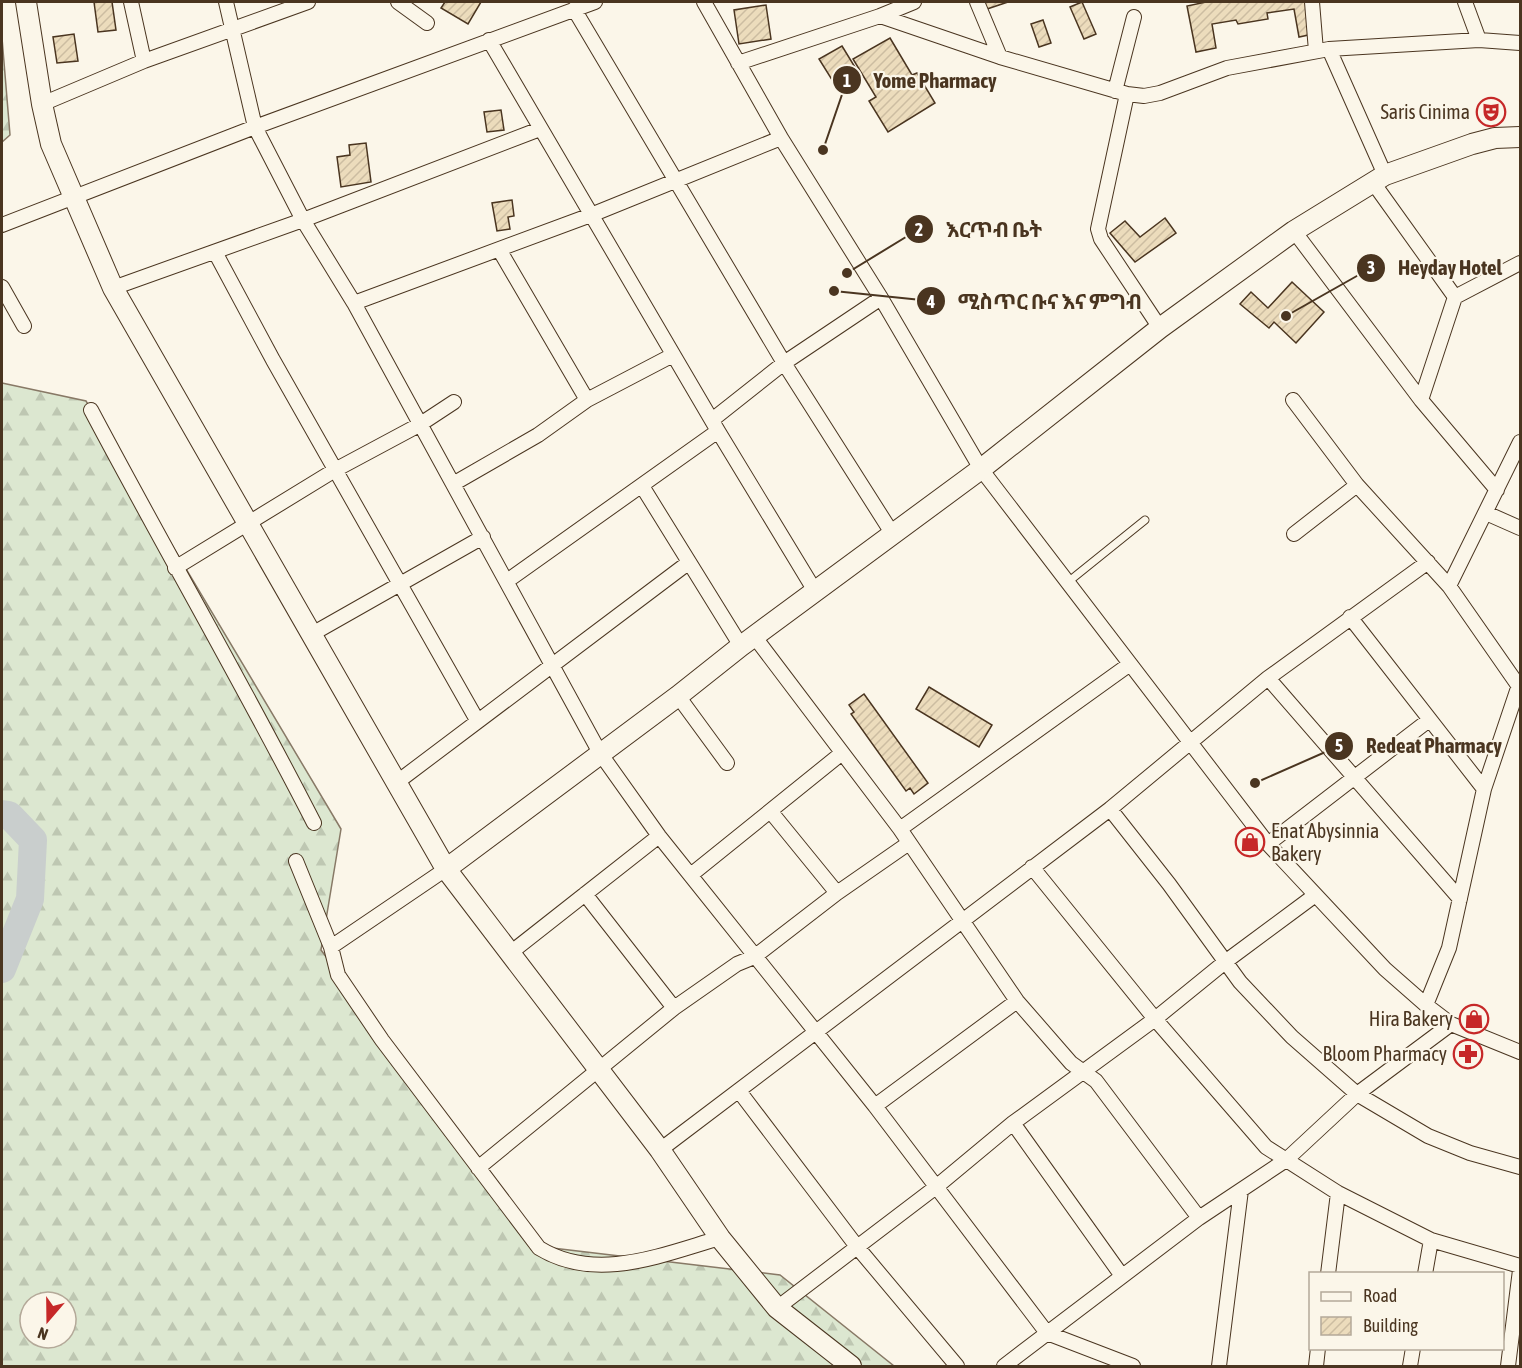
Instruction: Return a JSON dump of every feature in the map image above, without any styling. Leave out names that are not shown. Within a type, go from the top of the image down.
[{"type":"main road","points":[[26,2],[42,104],[51,144],[113,288],[446,869],[660,1150],[720,1238],[777,1308],[851,1366]]},
{"type":"main road","points":[[446,869],[678,696],[747,641],[981,469],[1161,328],[1294,231],[1379,178],[1472,144],[1496,138],[1521,137]]},
{"type":"street","points":[[131,2],[144,61]]},
{"type":"street","points":[[226,2],[255,127],[303,220],[354,303],[600,753],[659,836],[693,874],[754,957],[874,1106],[1047,1333],[1133,1366]]},
{"type":"street","points":[[42,104],[144,61],[308,2]]},
{"type":"street","points":[[398,2],[427,23]]},
{"type":"street","points":[[704,2],[781,138],[881,298],[981,469],[1268,844],[1314,896],[1385,969],[1426,1005],[1451,1024],[1521,1052]]},
{"type":"street","points":[[738,63],[880,16],[914,2]]},
{"type":"street","points":[[977,2],[1000,57]]},
{"type":"street","points":[[1312,2],[1323,50],[1379,178],[1455,297]]},
{"type":"street","points":[[1465,2],[1479,40]]},
{"type":"street","points":[[2,225],[72,196],[583,5],[678,181],[784,363],[892,533]]},
{"type":"street","points":[[880,16],[1000,57],[1121,93],[1144,96],[1160,93],[1227,68],[1323,50],[1479,40],[1521,43]]},
{"type":"street","points":[[1134,17],[1098,229],[1101,238],[1161,328]]},
{"type":"street","points":[[489,40],[715,426],[815,591]]},
{"type":"street","points":[[113,288],[303,220],[540,129]]},
{"type":"street","points":[[354,303],[591,215],[781,138]]},
{"type":"street","points":[[1294,231],[1421,400],[1497,490]]},
{"type":"street","points":[[500,250],[587,400]]},
{"type":"street","points":[[215,252],[477,720]]},
{"type":"street","points":[[1421,400],[1455,297],[1521,263]]},
{"type":"street","points":[[2,287],[24,326]]},
{"type":"street","points":[[507,581],[642,486],[715,426],[784,363],[881,298]]},
{"type":"street","points":[[453,484],[538,435],[587,400],[673,355]]},
{"type":"street","points":[[1293,400],[1357,485],[1449,586],[1520,686],[1484,789],[1449,948],[1426,1005]]},
{"type":"street","points":[[175,568],[335,470],[419,425],[454,402]]},
{"type":"street","points":[[91,410],[175,568],[246,690],[314,823]]},
{"type":"street","points":[[1449,586],[1521,442]]},
{"type":"street","points":[[1293,534],[1357,485]]},
{"type":"street","points":[[642,486],[688,563],[747,641],[842,753],[900,829],[1017,1001],[1071,1063],[1096,1081],[1199,1218]]},
{"type":"street","points":[[1486,513],[1521,528]]},
{"type":"street","points":[[312,634],[483,537]]},
{"type":"street","points":[[660,1150],[1110,808],[1268,678],[1428,562]]},
{"type":"street","points":[[396,783],[688,563]]},
{"type":"street","points":[[1350,617],[1484,789]]},
{"type":"street","points":[[900,829],[1130,664]]},
{"type":"street","points":[[1268,678],[1460,899]]},
{"type":"street","points":[[678,696],[727,764]]},
{"type":"street","points":[[1268,844],[1429,720]]},
{"type":"street","points":[[693,874],[842,753]]},
{"type":"street","points":[[1110,808],[1240,982],[1292,1038],[1357,1094],[1428,1136],[1470,1153],[1521,1167]]},
{"type":"street","points":[[771,812],[837,893]]},
{"type":"street","points":[[509,954],[659,836]]},
{"type":"street","points":[[478,1168],[674,1008],[737,964],[754,957],[837,893],[909,843]]},
{"type":"street","points":[[296,861],[331,948],[338,975],[382,1040],[540,1248],[556,1258],[578,1264],[625,1264],[720,1238]]},
{"type":"street","points":[[1032,867],[1155,1019],[1266,1147],[1338,1193],[1431,1240],[1521,1268],[1517,1333],[1508,1366]]},
{"type":"street","points":[[331,948],[446,869]]},
{"type":"street","points":[[585,894],[674,1008]]},
{"type":"street","points":[[777,1308],[936,1187],[1013,1123],[1155,1019],[1225,962],[1314,896]]},
{"type":"street","points":[[874,1106],[1017,1001]]},
{"type":"street","points":[[1006,1365],[1199,1218],[1286,1160],[1357,1094],[1451,1024]]},
{"type":"street","points":[[739,1091],[858,1248],[957,1366]]},
{"type":"street","points":[[1013,1123],[1122,1276]]},
{"type":"street","points":[[1219,1366],[1241,1190]]},
{"type":"street","points":[[1328,1272],[1338,1193]]},
{"type":"street","points":[[1425,1272],[1431,1240]]},
{"type":"street","points":[[1316,1366],[1318,1350]]},
{"type":"street","points":[[1410,1366],[1413,1350]]},
{"type":"lane","points":[[1068,582],[1145,520]]},
{"type":"green space","points":[[2,38],[10,135],[2,142]]},
{"type":"green space","points":[[2,383],[86,401],[341,829],[321,950],[544,1247],[780,1275],[894,1366],[2,1366]]},
{"type":"building","points":[[94,2],[112,2],[116,30],[98,32]]},
{"type":"building","points":[[445,2],[481,2],[468,24],[441,8]]},
{"type":"building","points":[[984,2],[1008,2],[987,9]]},
{"type":"building","points":[[1082,2],[1096,34],[1084,39],[1070,7]]},
{"type":"building","points":[[1206,2],[1312,2],[1318,33],[1299,37],[1294,9],[1267,13],[1268,19],[1238,24],[1236,20],[1212,24],[1216,48],[1196,52],[1187,6]]},
{"type":"building","points":[[766,5],[771,39],[739,44],[734,10]]},
{"type":"building","points":[[1043,20],[1051,43],[1039,47],[1031,24]]},
{"type":"building","points":[[74,34],[78,61],[57,63],[53,37]]},
{"type":"building","points":[[890,38],[912,75],[917,73],[935,103],[888,132],[869,101],[876,97],[853,59]]},
{"type":"building","points":[[842,46],[861,77],[839,91],[819,59]]},
{"type":"building","points":[[501,110],[504,130],[487,132],[484,112]]},
{"type":"building","points":[[366,143],[371,182],[341,187],[337,157],[350,155],[349,145]]},
{"type":"building","points":[[512,200],[514,216],[508,217],[510,229],[497,231],[492,203]]},
{"type":"building","points":[[1165,218],[1176,233],[1135,262],[1110,233],[1125,221],[1140,237]]},
{"type":"building","points":[[1292,282],[1324,312],[1296,343],[1274,322],[1269,328],[1240,304],[1251,292],[1268,308]]},
{"type":"building","points":[[929,687],[992,725],[979,747],[916,709]]},
{"type":"building","points":[[864,694],[928,783],[914,794],[910,788],[906,791],[851,714],[854,712],[849,705]]},
{"type":"waterway","points":[[2,814],[9,815],[33,840],[30,899],[2,969]]},
{"type":"place","name":"Saris Cinima","points":[[1491,112]]},
{"type":"place","name":"Yome Pharmacy","points":[[823,150]]},
{"type":"place","name":"እርጥብ ቤት","points":[[847,273]]},
{"type":"place","name":"ሚስጥር ቡና እና ምግብ","points":[[834,291]]},
{"type":"place","name":"Heyday Hotel","points":[[1286,316]]},
{"type":"place","name":"Redeat Pharmacy","points":[[1255,783]]},
{"type":"place","name":"Enat Abysinnia Bakery","points":[[1250,842]]},
{"type":"place","name":"Hira Bakery","points":[[1474,1019]]},
{"type":"place","name":"Bloom Pharmacy","points":[[1468,1054]]}]
